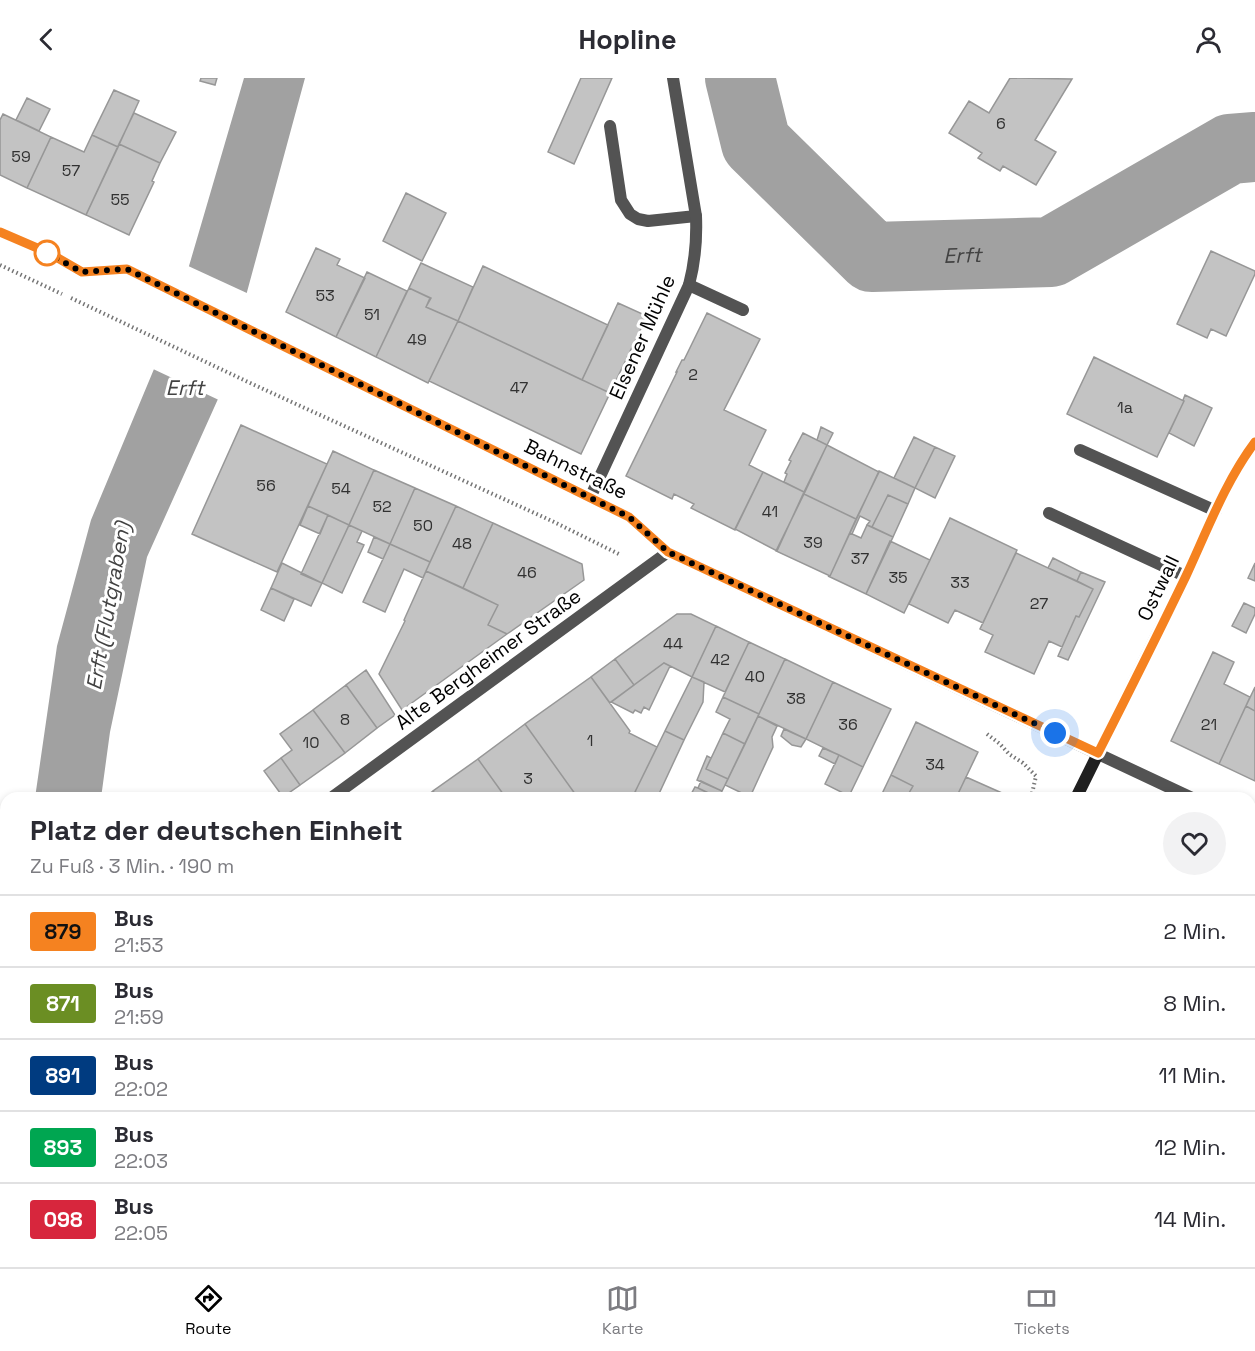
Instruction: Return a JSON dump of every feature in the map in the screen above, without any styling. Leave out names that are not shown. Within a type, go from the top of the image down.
[{"type":"main road","name":"Ostwall","points":[[1079,792],[1216,511],[1255,442]]},
{"type":"street","name":"Elsener Mühle","points":[[590,498],[689,285],[696,252],[696,216],[673,78]]},
{"type":"street","points":[[610,126],[621,200],[630,214],[648,221],[696,216]]},
{"type":"street","name":"Bahnstraße","points":[[0,232],[51,254],[82,272],[127,269],[629,517],[668,552],[1179,792]]},
{"type":"street","points":[[689,285],[743,310]]},
{"type":"street","points":[[1080,450],[1216,511]]},
{"type":"street","points":[[1049,513],[1185,576]]},
{"type":"street","name":"Alte Bergheimer Straße","points":[[340,792],[668,552]]},
{"type":"path","points":[[137,329],[248,382]]},
{"type":"water","name":"Erft","points":[[244,78],[305,78],[218,399],[147,557],[110,732],[102,792],[36,792],[57,646],[91,520],[154,369],[189,266]]},
{"type":"pier","points":[[186,265],[249,294],[221,401],[151,368]]},
{"type":"building","points":[[201,78],[217,78],[215,85],[200,81]]},
{"type":"building","points":[[581,78],[612,78],[574,164],[548,152]]},
{"type":"building","points":[[1010,78],[1072,79],[1035,140],[1056,152],[1036,185],[1003,166],[1000,171],[978,158],[982,153],[949,133],[969,101],[989,113]]},
{"type":"building","points":[[114,90],[139,101],[118,147],[92,135]]},
{"type":"building","points":[[27,98],[50,109],[39,131],[16,120]]},
{"type":"building","points":[[134,113],[176,132],[160,163],[119,144]]},
{"type":"building","points":[[3,114],[51,137],[27,188],[0,175],[0,120]]},
{"type":"building","points":[[92,135],[118,147],[86,215],[27,188],[51,137],[84,152]]},
{"type":"building","points":[[119,144],[160,163],[152,181],[154,182],[129,235],[86,215]]},
{"type":"building","points":[[406,193],[446,213],[422,261],[383,241]]},
{"type":"building","points":[[316,248],[340,259],[337,265],[365,278],[336,337],[286,312]]},
{"type":"building","points":[[1211,251],[1255,271],[1255,274],[1226,336],[1211,329],[1207,338],[1177,324]]},
{"type":"building","points":[[421,263],[473,287],[458,321],[426,307],[431,298],[409,288]]},
{"type":"building","points":[[483,266],[608,325],[582,380],[458,321]]},
{"type":"building","points":[[367,272],[407,291],[376,357],[336,337]]},
{"type":"building","points":[[409,288],[430,298],[426,307],[458,321],[428,383],[376,357]]},
{"type":"building","points":[[618,303],[647,316],[610,393],[582,380]]},
{"type":"building","points":[[707,313],[760,339],[724,410],[766,430],[749,465],[763,472],[735,530],[691,508],[694,504],[674,494],[672,499],[626,476]]},
{"type":"building","points":[[458,321],[610,393],[581,454],[429,381]]},
{"type":"building","points":[[1094,357],[1184,401],[1157,457],[1067,414]]},
{"type":"building","points":[[1185,395],[1212,408],[1194,446],[1169,433]]},
{"type":"building","points":[[241,425],[327,464],[277,572],[192,534]]},
{"type":"building","points":[[821,427],[833,433],[827,445],[817,440]]},
{"type":"building","points":[[803,433],[827,445],[804,492],[784,482],[787,474],[785,473],[791,461],[789,460]]},
{"type":"building","points":[[914,437],[935,447],[915,488],[894,478]]},
{"type":"building","points":[[827,445],[879,472],[856,519],[804,494]]},
{"type":"building","points":[[935,447],[955,456],[935,498],[915,488]]},
{"type":"building","points":[[333,451],[374,470],[349,525],[308,506]]},
{"type":"building","points":[[374,470],[415,488],[390,544],[349,525]]},
{"type":"building","points":[[879,471],[915,488],[908,504],[888,495],[872,527],[867,525],[870,521],[860,516],[852,534],[850,533]]},
{"type":"building","points":[[763,472],[804,492],[777,551],[735,529]]},
{"type":"building","points":[[415,488],[456,506],[430,562],[390,544]]},
{"type":"building","points":[[804,494],[856,519],[830,576],[776,551]]},
{"type":"building","points":[[888,495],[908,504],[893,537],[872,527]]},
{"type":"building","points":[[308,506],[328,515],[320,534],[300,525]]},
{"type":"building","points":[[456,506],[493,523],[463,588],[426,571]]},
{"type":"building","points":[[328,515],[349,525],[322,583],[301,574]]},
{"type":"building","points":[[950,518],[1017,550],[983,623],[955,610],[948,623],[909,604]]},
{"type":"building","points":[[493,523],[582,564],[584,580],[507,634],[488,625],[498,605],[463,588]]},
{"type":"building","points":[[349,525],[362,531],[357,542],[364,545],[342,593],[322,583]]},
{"type":"building","points":[[867,525],[893,537],[866,594],[828,576],[850,533],[861,538]]},
{"type":"building","points":[[374,537],[390,544],[383,559],[368,552]]},
{"type":"building","points":[[890,541],[930,560],[904,613],[866,594]]},
{"type":"building","points":[[390,544],[430,562],[423,578],[404,569],[385,612],[363,602]]},
{"type":"building","points":[[1016,553],[1093,589],[1079,617],[1076,616],[1062,647],[1049,641],[1034,674],[985,652],[993,635],[980,629]]},
{"type":"building","points":[[1053,558],[1081,572],[1077,581],[1048,568]]},
{"type":"building","points":[[282,563],[322,583],[311,606],[271,588]]},
{"type":"building","points":[[1255,563],[1255,581],[1248,578]]},
{"type":"building","points":[[426,571],[498,605],[488,625],[507,634],[402,710],[379,674]]},
{"type":"building","points":[[1081,572],[1105,582],[1068,660],[1058,656],[1076,616],[1079,617],[1093,589],[1077,581]]},
{"type":"building","points":[[271,588],[294,599],[284,621],[261,610]]},
{"type":"building","points":[[1244,603],[1255,608],[1255,614],[1246,633],[1232,626]]},
{"type":"building","points":[[677,614],[691,614],[716,626],[692,677],[664,663],[634,685],[615,659]]},
{"type":"building","points":[[716,626],[749,642],[725,692],[692,677]]},
{"type":"building","points":[[749,642],[785,659],[759,714],[723,697]]},
{"type":"building","points":[[1213,652],[1234,662],[1224,684],[1250,697],[1219,764],[1171,741]]},
{"type":"building","points":[[615,659],[634,685],[610,703],[591,677]]},
{"type":"building","points":[[785,659],[833,682],[806,739],[758,716]]},
{"type":"building","points":[[664,663],[670,666],[649,710],[644,707],[641,713],[635,710],[633,713],[611,702]]},
{"type":"building","points":[[366,670],[395,715],[377,728],[346,685]]},
{"type":"building","points":[[591,677],[630,731],[629,733],[657,747],[635,792],[574,792],[525,724]]},
{"type":"building","points":[[692,677],[704,682],[703,702],[684,740],[665,731]]},
{"type":"building","points":[[833,682],[891,709],[863,767],[806,739]]},
{"type":"building","points":[[346,685],[377,728],[345,753],[313,710]]},
{"type":"building","points":[[1255,687],[1255,711],[1246,706]]},
{"type":"building","points":[[723,697],[759,714],[745,744],[723,733],[730,719],[716,712]]},
{"type":"building","points":[[1246,706],[1255,711],[1255,781],[1219,764]]},
{"type":"building","points":[[313,710],[345,753],[300,785],[281,758],[292,750],[280,734]]},
{"type":"building","points":[[758,716],[777,726],[772,737],[773,747],[752,792],[740,792],[725,785]]},
{"type":"building","points":[[916,722],[978,752],[959,792],[910,792],[913,786],[891,775]]},
{"type":"building","points":[[525,724],[574,792],[502,792],[478,759]]},
{"type":"building","points":[[784,729],[806,739],[801,747],[792,745],[781,736]]},
{"type":"building","points":[[665,731],[684,740],[660,792],[635,792]]},
{"type":"building","points":[[723,733],[745,744],[728,779],[706,769]]},
{"type":"building","points":[[823,748],[839,755],[835,764],[819,756]]},
{"type":"building","points":[[839,755],[863,767],[851,792],[841,792],[825,784]]},
{"type":"building","points":[[707,756],[711,758],[706,769],[728,779],[722,791],[697,780]]},
{"type":"building","points":[[281,758],[300,785],[290,792],[279,792],[264,771]]},
{"type":"building","points":[[478,759],[502,792],[434,792]]},
{"type":"building","points":[[891,775],[913,786],[910,792],[883,792]]},
{"type":"building","points":[[966,777],[1000,792],[959,792]]},
{"type":"building","points":[[701,781],[722,791],[706,792],[698,788]]},
{"type":"building","points":[[695,787],[706,792],[692,792]]},
{"type":"waterway","name":"Erft","points":[[740,78],[756,143],[872,257],[1051,252],[1230,149],[1255,147]]},
{"type":"bus line","name":"879","points":[[0,232],[51,254],[82,272],[127,269],[629,517],[668,552],[1098,753],[1223,495],[1255,442]]},
{"type":"route","points":[[47,253],[82,272],[127,269],[629,517],[668,552],[1055,733]]},
{"type":"water label","name":"Erft (Flutgraben)","points":[[108,606]]}]
